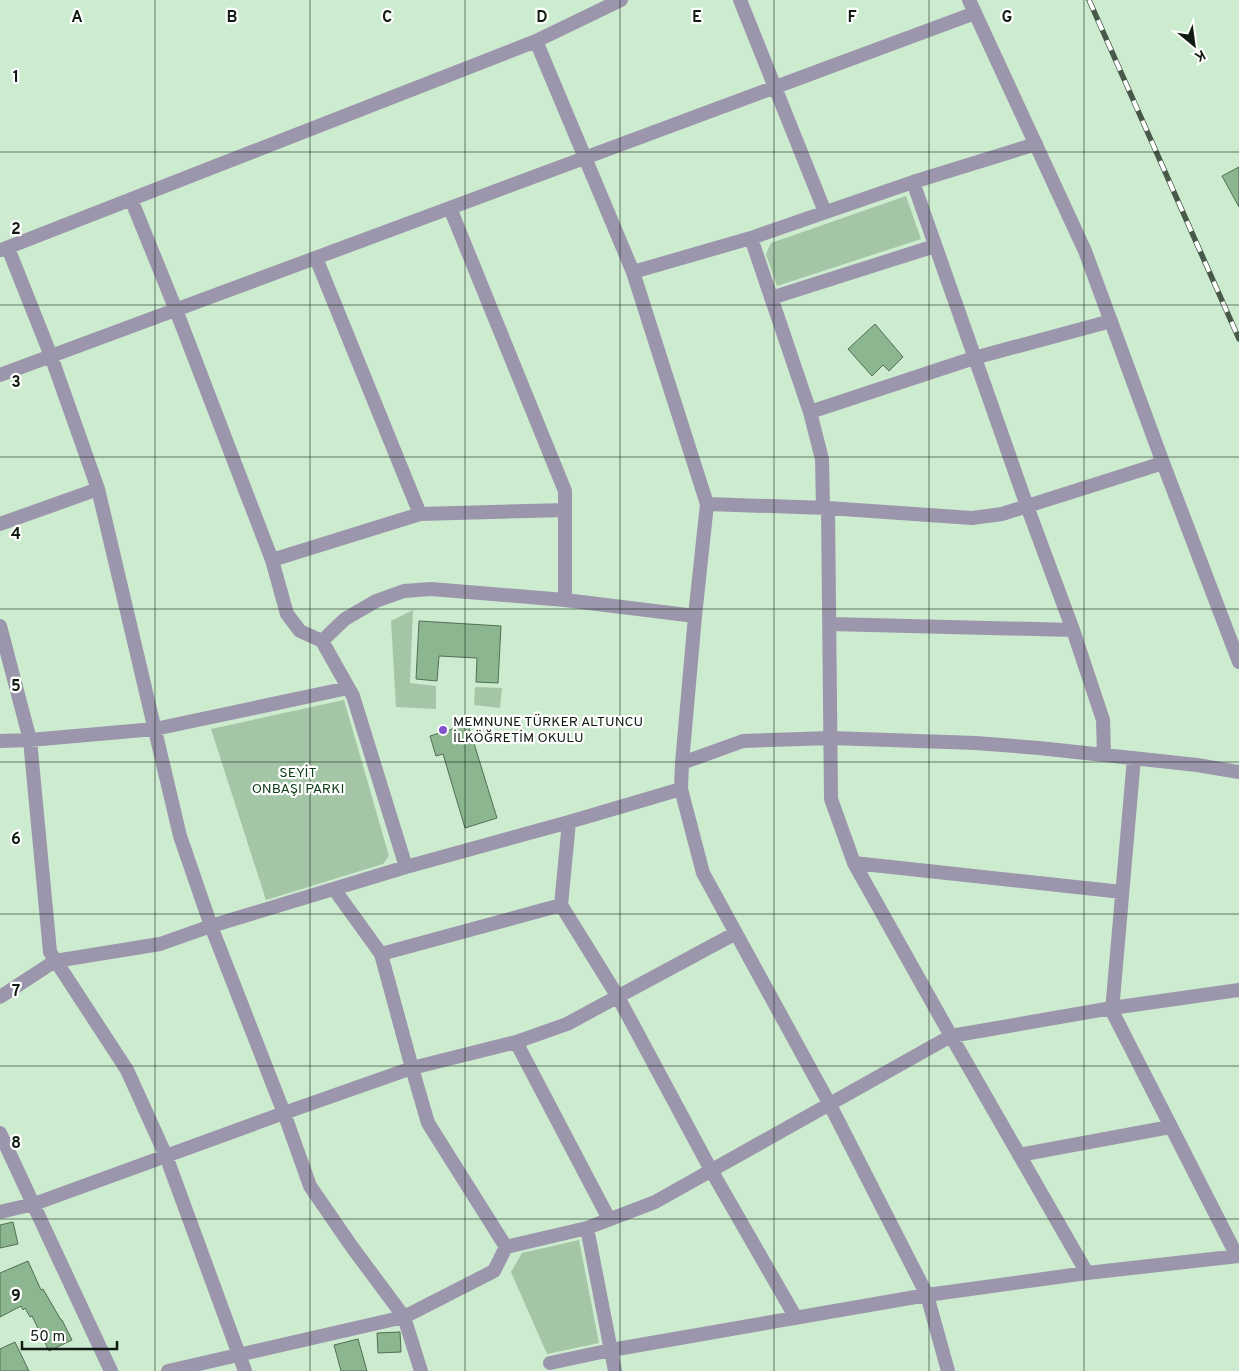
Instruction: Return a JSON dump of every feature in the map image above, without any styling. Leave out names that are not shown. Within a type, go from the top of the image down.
[{"type":"street","points":[[421,1371],[404,1317],[310,1186],[284,1113],[211,926],[180,836],[98,489],[51,356],[4,249],[536,41],[622,0]]},
{"type":"street","points":[[740,0],[825,212]]},
{"type":"street","points":[[0,375],[775,87],[972,6],[1086,251],[1163,463],[1239,662]]},
{"type":"street","points":[[536,41],[633,272],[707,504],[695,616],[681,788],[703,873],[829,1103],[928,1295],[948,1371]]},
{"type":"street","points":[[633,272],[751,238],[913,182],[1036,144]]},
{"type":"street","points":[[913,182],[974,358],[1073,630],[1103,720],[1104,755]]},
{"type":"street","points":[[131,199],[176,310],[272,560],[287,614],[300,631],[322,641],[353,696],[406,868]]},
{"type":"street","points":[[450,208],[565,491],[565,600]]},
{"type":"street","points":[[751,238],[810,412],[822,458],[830,624],[831,799],[854,863],[1087,1273]]},
{"type":"street","points":[[771,298],[935,246]]},
{"type":"street","points":[[316,258],[420,514]]},
{"type":"street","points":[[810,412],[974,358],[1111,321]]},
{"type":"street","points":[[707,504],[825,508],[972,518],[1002,514],[1163,463]]},
{"type":"street","points":[[0,524],[98,489]]},
{"type":"street","points":[[272,560],[420,514],[565,510]]},
{"type":"street","points":[[322,641],[346,619],[376,602],[404,591],[431,589],[565,600],[695,616]]},
{"type":"street","points":[[830,624],[1073,630]]},
{"type":"street","points":[[0,626],[30,740],[50,952],[127,1070],[166,1156],[245,1371]]},
{"type":"street","points":[[0,742],[155,729],[348,688]]},
{"type":"street","points":[[682,763],[743,741],[831,738],[976,743],[1039,748],[1197,765],[1239,772]]},
{"type":"street","points":[[550,1363],[611,1350],[928,1295],[1087,1273],[1238,1256],[1112,1011],[1134,758]]},
{"type":"street","points":[[0,997],[55,961],[160,944],[211,926],[334,889],[681,788]]},
{"type":"street","points":[[569,822],[560,905],[618,996],[711,1170],[796,1318]]},
{"type":"street","points":[[854,863],[1122,892]]},
{"type":"street","points":[[334,889],[381,954],[428,1123],[506,1247]]},
{"type":"street","points":[[381,954],[560,905]]},
{"type":"street","points":[[0,1212],[34,1204],[412,1068],[516,1042],[566,1024],[736,933]]},
{"type":"street","points":[[506,1247],[587,1228],[656,1202],[951,1036],[1112,1008],[1239,990]]},
{"type":"street","points":[[516,1042],[610,1219]]},
{"type":"street","points":[[1019,1155],[1170,1127]]},
{"type":"street","points":[[0,1133],[111,1371]]},
{"type":"street","points":[[587,1228],[615,1371]]},
{"type":"street","points":[[168,1371],[404,1317],[494,1271],[506,1247]]},
{"type":"green space","points":[[906,196],[921,239],[777,286],[766,254],[771,243]]},
{"type":"green space","points":[[413,610],[410,683],[436,686],[436,709],[396,707],[391,621]]},
{"type":"green space","points":[[475,687],[502,688],[500,708],[474,705]]},
{"type":"green space","name":"SEYİT ONBAŞI PARKI","points":[[344,700],[389,856],[383,864],[266,900],[211,729]]},
{"type":"green space","points":[[579,1240],[599,1343],[547,1354],[511,1272],[522,1253]]},
{"type":"building","points":[[1239,167],[1239,207],[1222,176]]},
{"type":"building","points":[[875,324],[903,357],[889,371],[883,365],[872,376],[848,349]]},
{"type":"building","points":[[419,621],[501,626],[498,683],[476,682],[477,658],[439,656],[437,681],[416,679]]},
{"type":"building","points":[[468,724],[497,818],[465,828],[443,754],[436,756],[430,736]]},
{"type":"building","points":[[13,1222],[18,1244],[0,1248],[0,1225]]},
{"type":"building","points":[[28,1261],[41,1290],[43,1289],[72,1340],[49,1351],[32,1316],[30,1317],[25,1308],[23,1310],[21,1306],[0,1317],[0,1273]]},
{"type":"building","points":[[400,1332],[401,1352],[378,1353],[377,1333]]},
{"type":"building","points":[[358,1339],[367,1371],[341,1371],[334,1345]]},
{"type":"building","points":[[15,1342],[29,1371],[0,1371],[0,1349]]},
{"type":"railway","points":[[1089,0],[1239,339]]},
{"type":"place","name":"MEMNUNE TÜRKER ALTUNCU İLKÖĞRETİM OKULU","points":[[443,730]]}]
